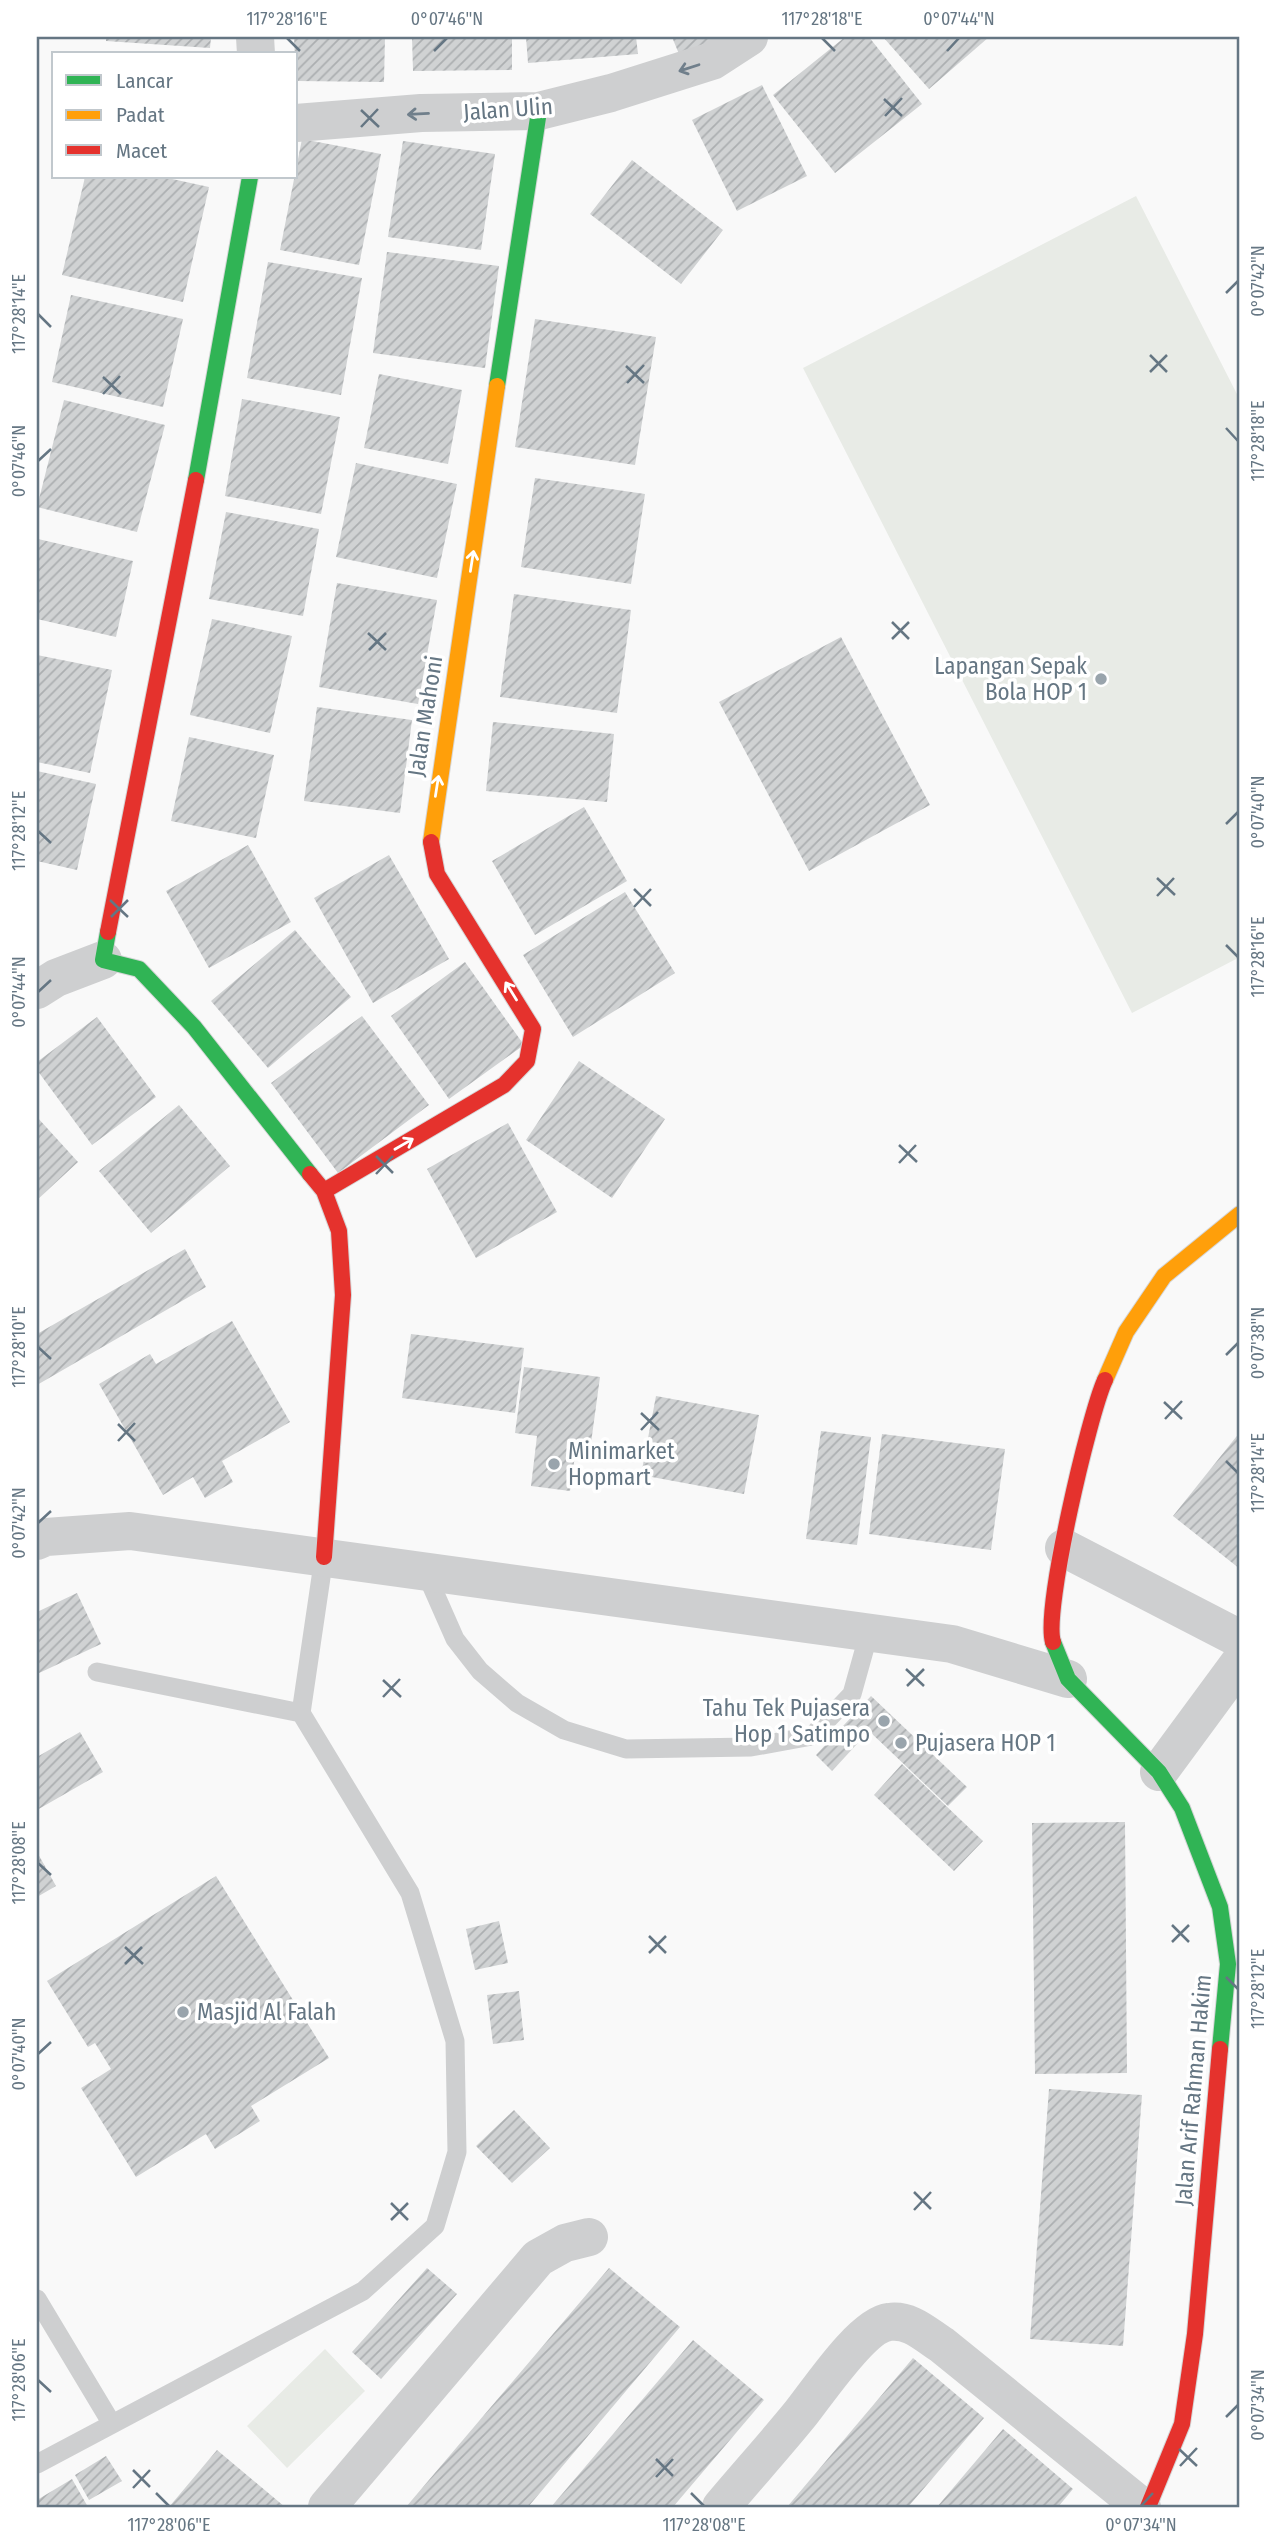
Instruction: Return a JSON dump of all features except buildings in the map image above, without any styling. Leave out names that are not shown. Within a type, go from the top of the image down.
[{"type":"street","name":"Jalan Ulin","points":[[298,123],[421,113],[540,111],[611,93],[712,61],[749,37]]},
{"type":"street","name":"Jalan Mahoni","points":[[324,1191],[504,1085],[523,1068],[533,1052],[533,1029],[437,874],[431,843],[435,798],[540,111]]},
{"type":"street","points":[[103,960],[217,368],[250,178]]},
{"type":"street","points":[[37,990],[56,978],[103,960],[139,969],[185,1017],[324,1191],[340,1231],[343,1296],[324,1557]]},
{"type":"street","points":[[1068,1679],[1051,1638],[1054,1599],[1080,1461],[1096,1402],[1126,1332],[1164,1276],[1240,1214]]},
{"type":"street","points":[[37,1541],[46,1537],[130,1531],[952,1644],[1068,1679]]},
{"type":"street","points":[[1064,1548],[1240,1639]]},
{"type":"street","points":[[1159,1772],[1240,1662]]},
{"type":"street","name":"Jalan Arif Rahman Hakim","points":[[1068,1679],[1159,1772],[1182,1808],[1220,1907],[1228,1964],[1195,2334],[1182,2424],[1148,2507]]},
{"type":"street","points":[[327,2507],[538,2258],[565,2243],[589,2237]]},
{"type":"street","points":[[721,2507],[802,2413],[837,2365],[865,2336],[887,2322],[908,2323],[942,2345],[1142,2507]]},
{"type":"lane","points":[[37,2464],[363,2291],[435,2226],[457,2152],[455,2041],[410,1893],[301,1713],[324,1557]]},
{"type":"lane","points":[[425,1571],[455,1639],[480,1671],[517,1703],[564,1731],[626,1749],[751,1747],[812,1736],[852,1694],[869,1633]]},
{"type":"lane","points":[[97,1672],[301,1713]]},
{"type":"lane","points":[[37,2299],[112,2424]]},
{"type":"shaded area","name":"Lapangan Sepak Bola HOP 1","points":[[1136,196],[1240,400],[1240,957],[1132,1013],[803,368]]},
{"type":"shaded area","points":[[325,2349],[365,2391],[287,2468],[247,2426]]},
{"type":"traffic: fast","points":[[497,386],[539,111]]},
{"type":"traffic: fast","points":[[196,480],[250,178]]},
{"type":"traffic: fast","points":[[108,932],[103,960],[139,969],[194,1027],[310,1174]]},
{"type":"traffic: fast","points":[[1053,1642],[1068,1679],[1159,1772],[1182,1808],[1220,1907],[1228,1964],[1220,2049]]},
{"type":"traffic: slow","points":[[431,842],[497,386]]},
{"type":"traffic: slow","points":[[1105,1380],[1126,1332],[1164,1276],[1240,1214]]},
{"type":"traffic: jam","points":[[108,932],[196,480]]},
{"type":"traffic: jam","points":[[324,1191],[504,1085],[527,1061],[533,1029],[437,874],[431,842]]},
{"type":"traffic: jam","points":[[310,1174],[324,1191],[339,1231],[343,1295],[324,1557]]},
{"type":"traffic: jam","points":[[1053,1642],[1055,1593],[1069,1512],[1105,1380]]},
{"type":"traffic: jam","points":[[1148,2507],[1182,2424],[1195,2334],[1220,2049]]},
{"type":"place","name":"Lapangan Sepak Bola HOP 1","points":[[1101,679]]},
{"type":"place","name":"Minimarket Hopmart","points":[[554,1464]]},
{"type":"place","name":"Tahu Tek Pujasera Hop 1 Satimpo","points":[[884,1721]]},
{"type":"place","name":"Pujasera HOP 1","points":[[901,1743]]},
{"type":"place","name":"Masjid Al Falah","points":[[183,2012]]}]
